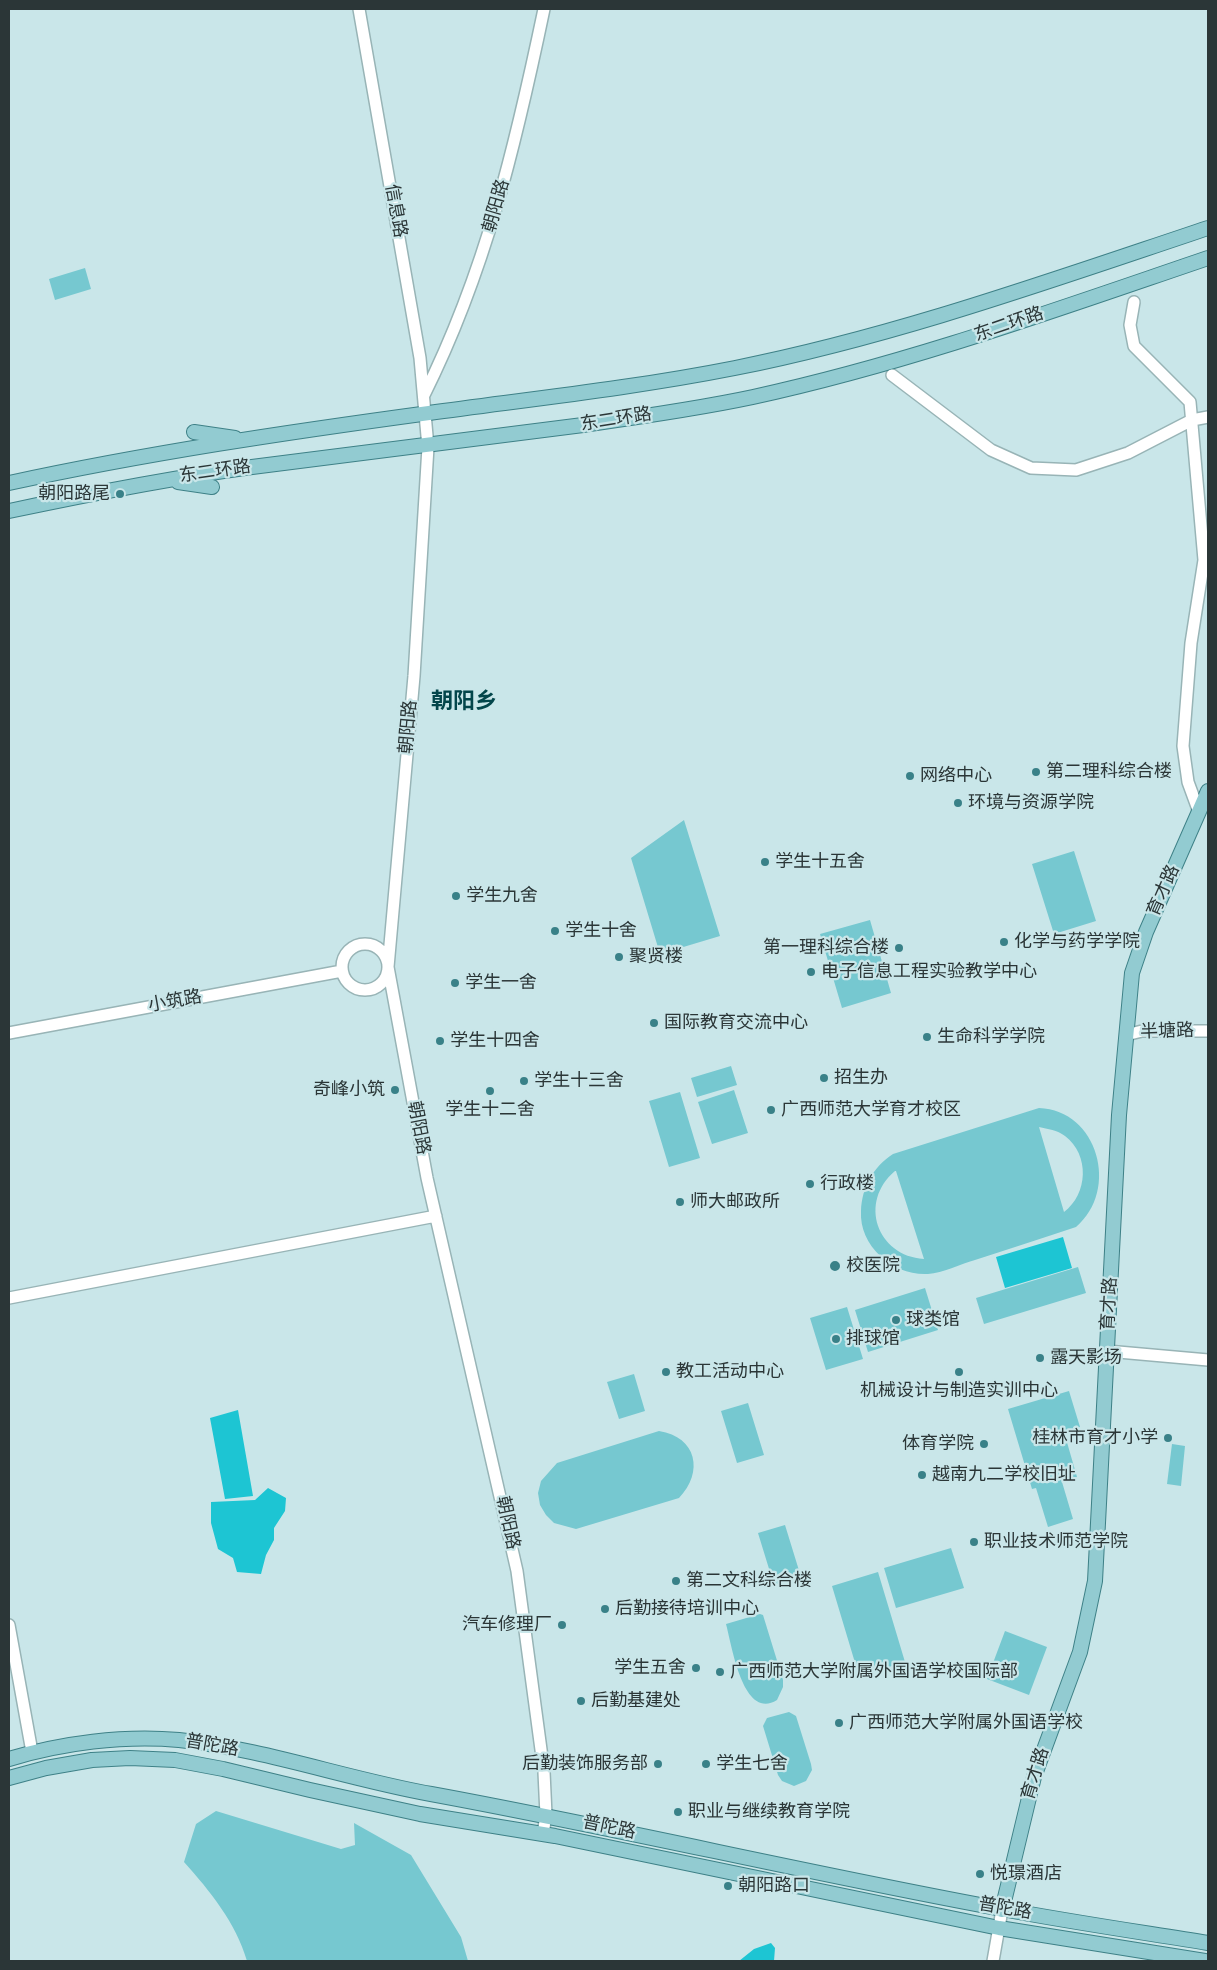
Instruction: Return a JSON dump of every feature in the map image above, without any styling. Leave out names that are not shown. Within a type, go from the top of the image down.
[{"type":"main road","name":"东二环路","points":[[9,483],[73,469],[248,440],[632,386],[736,368],[830,347],[937,317],[1208,228]]},
{"type":"main road","name":"东二环路","points":[[9,511],[165,480],[252,467],[428,447],[732,401],[864,370],[950,345],[1208,258]]},
{"type":"main road","points":[[194,432],[248,440]]},
{"type":"main road","points":[[165,480],[212,487]]},
{"type":"main road","name":"育才路","points":[[1002,1910],[1034,1777],[1080,1652],[1095,1581],[1119,1115],[1132,973],[1138,952],[1208,791]]},
{"type":"main road","name":"普陀路","points":[[9,1759],[32,1752],[120,1740],[178,1740],[227,1748],[421,1792],[546,1815],[1002,1910],[1208,1943]]},
{"type":"main road","name":"普陀路","points":[[9,1778],[46,1768],[92,1760],[130,1758],[175,1760],[394,1808],[543,1834],[999,1928],[1205,1961]]},
{"type":"street","name":"信息路","points":[[359,9],[420,358],[425,414]]},
{"type":"street","name":"朝阳路","points":[[424,395],[441,360],[490,232],[519,126],[544,9]]},
{"type":"street","points":[[1134,302],[1130,325],[1134,346],[1190,402],[1204,560],[1191,643],[1183,746],[1188,782],[1199,812]]},
{"type":"street","points":[[892,375],[991,450],[1031,468],[1076,470],[1128,453],[1192,420],[1208,417]]},
{"type":"street","name":"朝阳路","points":[[425,414],[428,447],[414,676],[388,967],[436,1216],[517,1571],[539,1722],[546,1815],[543,1834]]},
{"type":"street","points":[[363,944],[377,948],[386,960],[388,967],[383,982],[370,990],[363,991],[349,984],[342,971],[344,956],[349,950],[363,944]]},
{"type":"street","name":"小筑路","points":[[9,1033],[342,971]]},
{"type":"street","name":"半塘路","points":[[1126,1035],[1142,1030],[1208,1031]]},
{"type":"street","points":[[9,1298],[436,1216]]},
{"type":"street","points":[[1107,1351],[1208,1360]]},
{"type":"street","points":[[9,1625],[32,1752]]},
{"type":"street","points":[[993,1961],[1002,1910]]},
{"type":"shaded area","points":[[85,268],[91,289],[55,300],[49,279]]},
{"type":"shaded area","points":[[684,820],[720,936],[660,954],[631,858]]},
{"type":"shaded area","points":[[1074,851],[1096,921],[1054,934],[1032,864]]},
{"type":"shaded area","points":[[870,920],[891,993],[842,1008],[820,934]]},
{"type":"shaded area","points":[[731,1066],[737,1085],[697,1097],[691,1078]]},
{"type":"shaded area","points":[[734,1090],[748,1133],[712,1144],[698,1102]]},
{"type":"shaded area","points":[[680,1092],[700,1158],[669,1167],[649,1101]]},
{"type":"shaded area","points":[[1039,1108],[1059,1112],[1076,1122],[1088,1137],[1096,1154],[1099,1174],[1097,1193],[1089,1211],[1076,1227],[940,1272],[928,1274],[915,1273],[903,1270],[881,1257],[872,1247],[862,1224],[861,1211],[866,1186],[874,1171],[893,1154]],"holes":[[[1039,1127],[1056,1131],[1065,1136],[1079,1153],[1083,1174],[1081,1185],[1078,1195],[1064,1212]],[[896,1171],[924,1259],[908,1256],[894,1248],[884,1238],[878,1226],[876,1212],[877,1197],[884,1184]]]},
{"type":"shaded area","points":[[1063,1237],[1072,1268],[1005,1288],[996,1257]]},
{"type":"shaded area","points":[[1078,1267],[1086,1293],[984,1324],[976,1298]]},
{"type":"shaded area","name":"球类馆","points":[[925,1288],[938,1330],[868,1352],[855,1310]]},
{"type":"shaded area","name":"排球馆","points":[[847,1307],[863,1359],[826,1370],[810,1318]]},
{"type":"shaded area","points":[[634,1374],[645,1411],[619,1419],[607,1382]]},
{"type":"shaded area","points":[[1069,1391],[1080,1427],[1064,1432],[1077,1477],[1062,1482],[1073,1519],[1048,1527],[1036,1488],[1032,1489],[1008,1409]]},
{"type":"shaded area","points":[[748,1403],[764,1455],[737,1463],[721,1411]]},
{"type":"shaded area","points":[[238,1410],[253,1496],[225,1499],[210,1418]]},
{"type":"shaded area","points":[[659,1431],[682,1440],[689,1448],[693,1457],[692,1477],[687,1488],[679,1498],[576,1529],[554,1523],[546,1515],[540,1505],[538,1493],[541,1481],[557,1463]]},
{"type":"shaded area","points":[[1172,1444],[1185,1446],[1181,1486],[1167,1484]]},
{"type":"shaded area","points":[[268,1488],[286,1498],[285,1511],[274,1528],[274,1540],[266,1555],[261,1574],[237,1572],[233,1558],[218,1549],[211,1523],[211,1502],[255,1500]]},
{"type":"shaded area","points":[[785,1525],[801,1577],[774,1585],[758,1533]]},
{"type":"shaded area","points":[[951,1548],[964,1588],[896,1608],[884,1568]]},
{"type":"shaded area","points":[[878,1572],[905,1662],[859,1676],[832,1586]]},
{"type":"shaded area","points":[[760,1614],[763,1615],[783,1680],[783,1687],[777,1700],[765,1704],[756,1700],[748,1691],[741,1678],[726,1624]]},
{"type":"shaded area","points":[[1005,1631],[1047,1647],[1029,1695],[987,1679]]},
{"type":"shaded area","points":[[789,1712],[796,1716],[812,1770],[806,1781],[794,1786],[782,1781],[778,1775],[763,1726],[767,1718]]},
{"type":"shaded area","points":[[216,1811],[341,1849],[355,1845],[354,1823],[411,1855],[461,1937],[468,1961],[247,1961],[236,1934],[221,1908],[184,1862],[196,1824]]},
{"type":"shaded area","points":[[771,1943],[775,1948],[774,1961],[739,1961],[754,1949]]},
{"type":"place","name":"朝阳路尾","points":[[120,494]]},
{"type":"place","name":"第二理科综合楼","points":[[1036,772]]},
{"type":"place","name":"网络中心","points":[[910,776]]},
{"type":"place","name":"环境与资源学院","points":[[958,803]]},
{"type":"place","name":"学生十五舍","points":[[765,862]]},
{"type":"place","name":"学生九舍","points":[[456,896]]},
{"type":"place","name":"学生十舍","points":[[555,931]]},
{"type":"place","name":"化学与药学学院","points":[[1004,942]]},
{"type":"place","name":"第一理科综合楼","points":[[899,948]]},
{"type":"place","name":"聚贤楼","points":[[619,957]]},
{"type":"place","name":"电子信息工程实验教学中心","points":[[811,972]]},
{"type":"place","name":"学生一舍","points":[[455,983]]},
{"type":"place","name":"国际教育交流中心","points":[[654,1023]]},
{"type":"place","name":"生命科学学院","points":[[927,1037]]},
{"type":"place","name":"学生十四舍","points":[[440,1041]]},
{"type":"place","name":"招生办","points":[[824,1078]]},
{"type":"place","name":"学生十三舍","points":[[524,1081]]},
{"type":"place","name":"奇峰小筑","points":[[395,1090]]},
{"type":"place","name":"学生十二舍","points":[[490,1091]]},
{"type":"place","name":"广西师范大学育才校区","points":[[771,1110]]},
{"type":"place","name":"行政楼","points":[[810,1184]]},
{"type":"place","name":"师大邮政所","points":[[680,1202]]},
{"type":"place","name":"校医院","points":[[835,1266]]},
{"type":"place","name":"球类馆","points":[[896,1320]]},
{"type":"place","name":"排球馆","points":[[836,1339]]},
{"type":"place","name":"露天影场","points":[[1040,1358]]},
{"type":"place","name":"教工活动中心","points":[[666,1372]]},
{"type":"place","name":"机械设计与制造实训中心","points":[[959,1372]]},
{"type":"place","name":"桂林市育才小学","points":[[1168,1438]]},
{"type":"place","name":"体育学院","points":[[984,1444]]},
{"type":"place","name":"越南九二学校旧址","points":[[922,1475]]},
{"type":"place","name":"职业技术师范学院","points":[[974,1542]]},
{"type":"place","name":"第二文科综合楼","points":[[676,1581]]},
{"type":"place","name":"后勤接待培训中心","points":[[605,1609]]},
{"type":"place","name":"汽车修理厂","points":[[562,1625]]},
{"type":"place","name":"学生五舍","points":[[696,1668]]},
{"type":"place","name":"广西师范大学附属外国语学校国际部","points":[[720,1672]]},
{"type":"place","name":"后勤基建处","points":[[581,1701]]},
{"type":"place","name":"广西师范大学附属外国语学校","points":[[839,1723]]},
{"type":"place","name":"后勤装饰服务部","points":[[658,1764]]},
{"type":"place","name":"学生七舍","points":[[706,1764]]},
{"type":"place","name":"职业与继续教育学院","points":[[678,1812]]},
{"type":"place","name":"悦璟酒店","points":[[980,1874]]},
{"type":"place","name":"朝阳路口","points":[[728,1886]]},
{"type":"district","name":"朝阳乡","points":[[464,702]]}]
